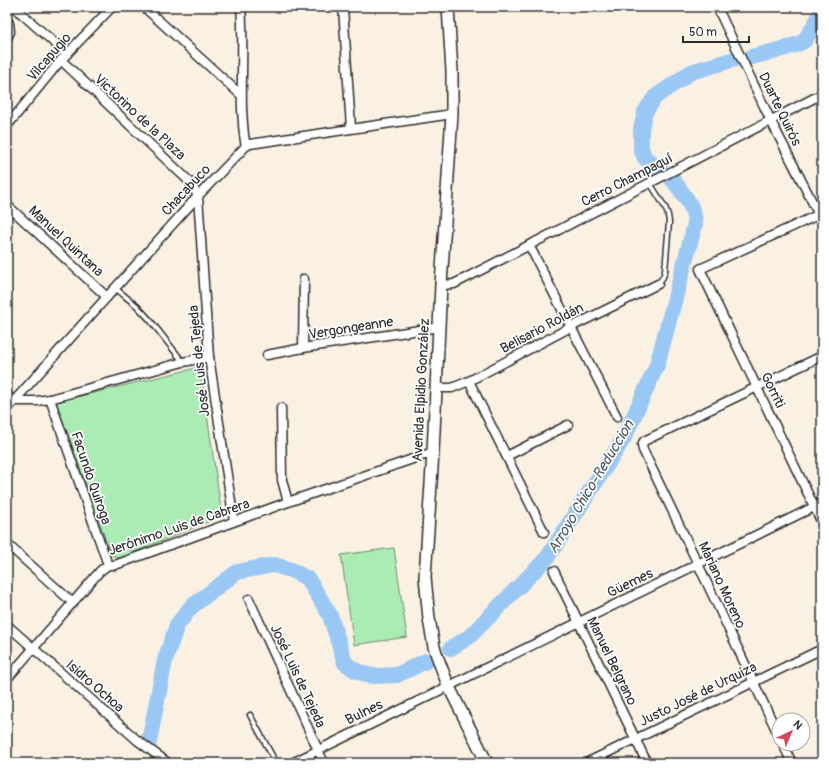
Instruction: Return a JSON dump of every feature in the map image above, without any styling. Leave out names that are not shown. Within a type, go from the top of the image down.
[{"type":"main road","name":"Avenida Elpidio González","points":[[448,7],[452,114],[425,577],[429,619],[434,647],[448,685],[487,763]]},
{"type":"street","points":[[14,7],[67,54]]},
{"type":"street","name":"Vilcapugio","points":[[7,126],[61,60],[112,7]]},
{"type":"street","points":[[144,7],[242,95]]},
{"type":"street","points":[[241,7],[243,25],[243,136],[246,146],[250,144],[351,128],[452,114]]},
{"type":"street","points":[[343,7],[351,128]]},
{"type":"street","name":"Duarte Quirós","points":[[717,7],[771,121],[821,216]]},
{"type":"street","points":[[7,22],[10,32],[7,38]]},
{"type":"street","name":"Victorino de la Plaza","points":[[61,60],[190,182],[198,196]]},
{"type":"street","name":"Cerro Champaquí","points":[[441,285],[454,284],[822,94]]},
{"type":"street","name":"Chacabuco","points":[[7,409],[10,399],[107,297],[198,196],[246,146]]},
{"type":"street","name":"José Luis de Tejeda","points":[[198,196],[209,357],[234,521]]},
{"type":"street","name":"Manuel Quintana","points":[[7,205],[107,297]]},
{"type":"street","name":"Gorriti","points":[[821,216],[700,269],[822,523]]},
{"type":"street","points":[[530,245],[617,417]]},
{"type":"street","points":[[303,348],[304,279]]},
{"type":"street","name":"Belisario Roldán","points":[[436,388],[452,388],[469,381],[571,327],[658,284]]},
{"type":"street","name":"Vergongeanne","points":[[267,355],[439,327]]},
{"type":"street","points":[[757,387],[822,356]]},
{"type":"street","points":[[10,399],[38,401],[50,399],[183,362],[209,357]]},
{"type":"street","points":[[469,381],[544,532]]},
{"type":"street","name":"Mariano Moreno","points":[[757,387],[644,441],[642,444],[643,450],[771,719]]},
{"type":"street","name":"Facundo Quiroga","points":[[50,399],[108,565]]},
{"type":"street","points":[[282,408],[282,480],[288,502]]},
{"type":"street","points":[[507,456],[568,426]]},
{"type":"street","name":"Jerónimo Luis de Cabrera","points":[[7,679],[100,571],[108,565],[115,565],[234,521],[433,452]]},
{"type":"street","name":"Güemes","points":[[448,685],[579,623],[822,503]]},
{"type":"street","points":[[7,544],[73,603]]},
{"type":"street","name":"Manuel Belgrano","points":[[554,571],[647,763]]},
{"type":"street","name":"José Luis de Tejeda","points":[[249,599],[324,763]]},
{"type":"street","name":"Isidro Ochoa","points":[[7,625],[137,740],[168,763]]},
{"type":"street","name":"Justo José de Urquiza","points":[[586,763],[822,649]]},
{"type":"street","name":"Bulnes","points":[[292,763],[448,685]]},
{"type":"street","points":[[787,752],[792,763]]},
{"type":"lane","points":[[650,183],[665,206],[669,222],[666,272],[658,284]]},
{"type":"lane","points":[[115,288],[137,306],[150,320],[183,362]]},
{"type":"lane","points":[[250,716],[276,763]]},
{"type":"green space","points":[[200,367],[222,516],[120,558],[113,556],[109,549],[56,402]]},
{"type":"green space","points":[[394,548],[407,637],[354,645],[341,555]]},
{"type":"waterway","points":[[751,57],[801,43],[809,34],[822,12]]},
{"type":"waterway","name":"Arroyo Chico-Reduccion","points":[[661,171],[645,158],[641,149],[641,129],[645,112],[655,97],[691,72],[735,59]]},
{"type":"waterway","name":"Arroyo Chico-Reduccion","points":[[451,648],[469,637],[547,558],[624,438],[657,365],[695,224],[693,212],[684,194],[672,179]]},
{"type":"waterway","name":"Arroyo Chico-Reduccion","points":[[149,742],[165,660],[177,625],[191,607],[237,572],[274,565],[291,570],[308,579],[330,615],[345,663],[355,670],[367,675],[375,676],[397,675],[426,661]]}]
